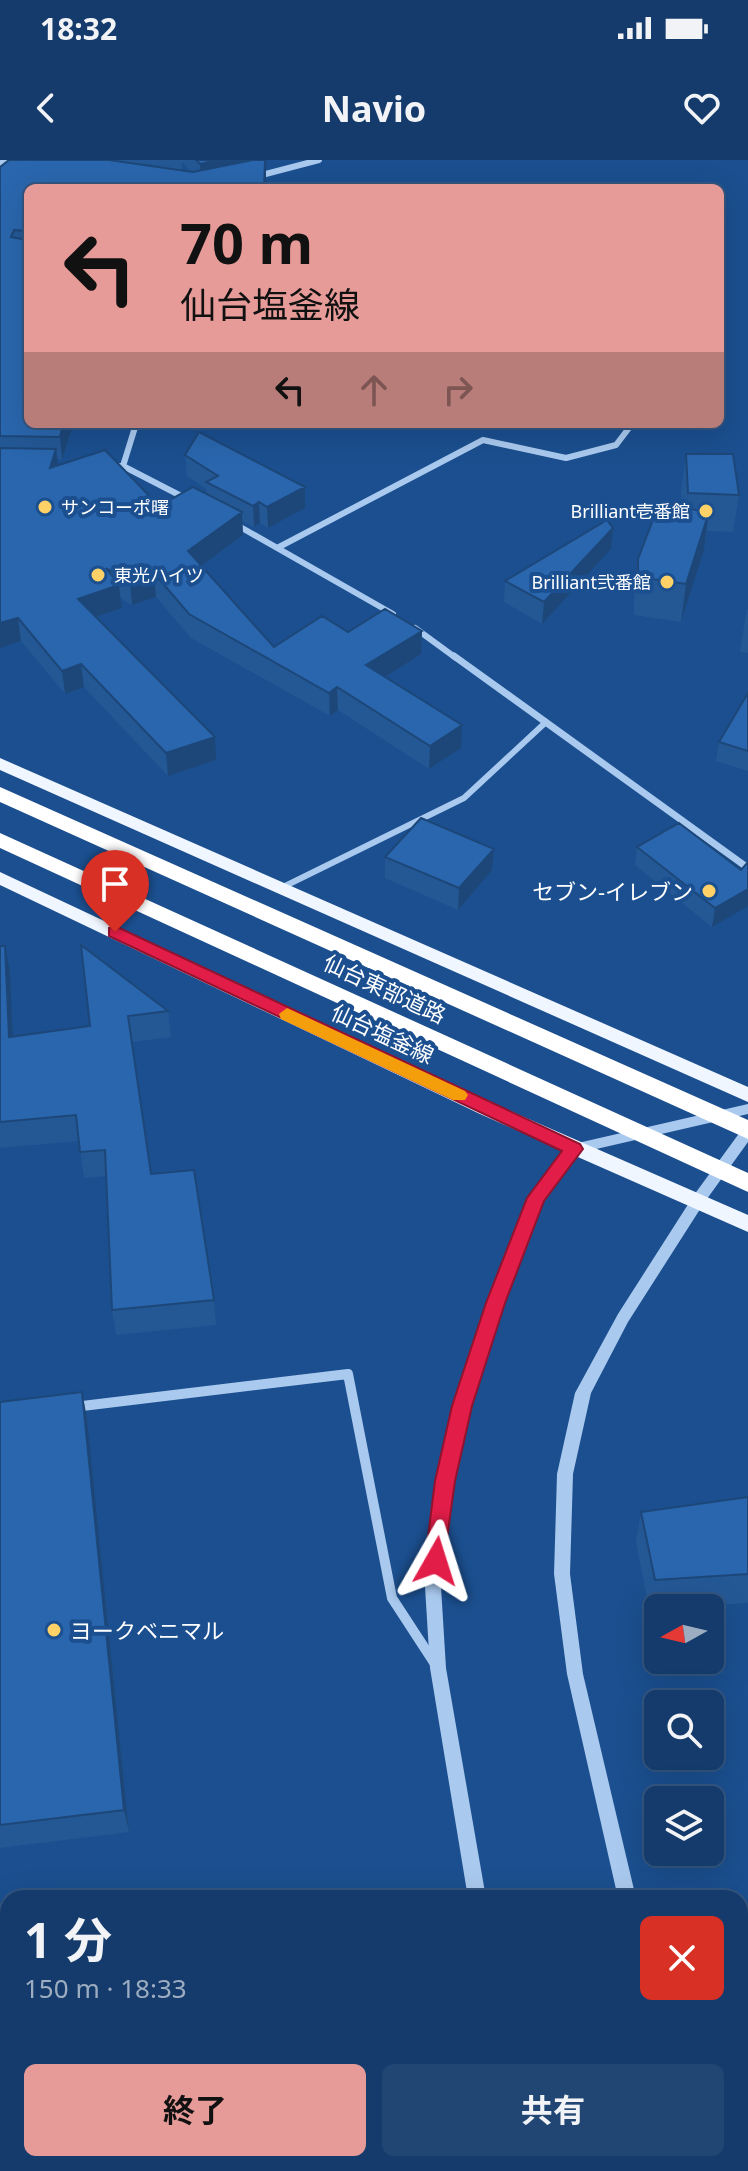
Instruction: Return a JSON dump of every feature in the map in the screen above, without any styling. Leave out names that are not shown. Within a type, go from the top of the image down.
[{"type":"highway","name":"仙台東部道路","points":[[0,794],[748,1131]]},
{"type":"highway","name":"仙台東部道路","points":[[0,840],[748,1183]]},
{"type":"main road","points":[[0,763],[748,1095]]},
{"type":"main road","name":"仙台塩釜線","points":[[0,878],[574,1149],[699,1199],[748,1224]]},
{"type":"street","points":[[251,178],[319,160]]},
{"type":"street","points":[[0,163],[30,163]]},
{"type":"street","points":[[123,466],[135,428]]},
{"type":"street","points":[[279,547],[483,440],[566,458],[616,445],[629,428]]},
{"type":"street","points":[[108,466],[123,466],[201,507]]},
{"type":"street","points":[[227,520],[414,627],[748,868]]},
{"type":"street","points":[[476,1890],[438,1668],[433,1587],[445,1481],[462,1406],[495,1303],[536,1198],[574,1149],[748,1109]]},
{"type":"street","points":[[625,1890],[575,1674],[562,1574],[565,1474],[583,1393],[623,1318],[699,1199],[748,1131]]},
{"type":"street","points":[[63,1409],[348,1374],[392,1598],[438,1668]]},
{"type":"lane","points":[[281,888],[464,798],[546,722]]},
{"type":"building","points":[[9,160],[109,160],[193,172],[265,160],[264,184],[24,184],[24,231],[14,230],[11,237],[24,239],[24,428],[62,428],[60,437],[0,436],[0,167]]},
{"type":"building","points":[[196,160],[217,160],[200,164]]},
{"type":"building","points":[[199,432],[305,487],[267,507],[259,502],[253,506],[206,482],[218,476],[185,455]]},
{"type":"building","points":[[0,448],[56,449],[50,468],[105,450],[159,506],[193,487],[242,512],[188,551],[274,647],[322,616],[348,632],[385,609],[422,631],[366,665],[462,725],[430,746],[337,687],[329,693],[189,614],[154,573],[130,582],[106,568],[119,585],[78,599],[215,737],[166,753],[81,664],[62,671],[18,618],[0,623]]},
{"type":"building","points":[[686,454],[733,454],[739,495],[688,493]]},
{"type":"building","points":[[659,504],[709,512],[686,584],[638,577],[638,559]]},
{"type":"building","points":[[607,520],[613,528],[544,602],[505,581]]},
{"type":"building","points":[[748,693],[748,751],[719,742]]},
{"type":"building","points":[[421,818],[494,849],[459,888],[385,857]]},
{"type":"building","points":[[679,823],[741,870],[748,862],[748,889],[715,908],[637,847]]},
{"type":"building","points":[[81,945],[168,1011],[128,1016],[151,1174],[194,1170],[214,1300],[112,1310],[105,1150],[80,1152],[76,1115],[0,1122],[0,946],[5,946],[9,1037],[90,1026]]},
{"type":"building","name":"ヨークベニマル","points":[[82,1392],[124,1810],[0,1825],[0,1402]]},
{"type":"building","points":[[748,1497],[748,1574],[655,1580],[641,1512]]},
{"type":"slow traffic","points":[[287,1014],[459,1095]]},
{"type":"place","name":"サンコーポ曙","points":[[45,507]]},
{"type":"place","name":"Brilliant壱番館","points":[[706,511]]},
{"type":"place","name":"東光ハイツ","points":[[98,575]]},
{"type":"place","name":"Brilliant弐番館","points":[[667,582]]},
{"type":"place","name":"セブン-イレブン","points":[[709,891]]},
{"type":"place","name":"ヨークベニマル","points":[[54,1630]]},
{"type":"route","points":[[115,932],[574,1149],[536,1198],[495,1303],[462,1406],[445,1481],[436,1561]]}]
